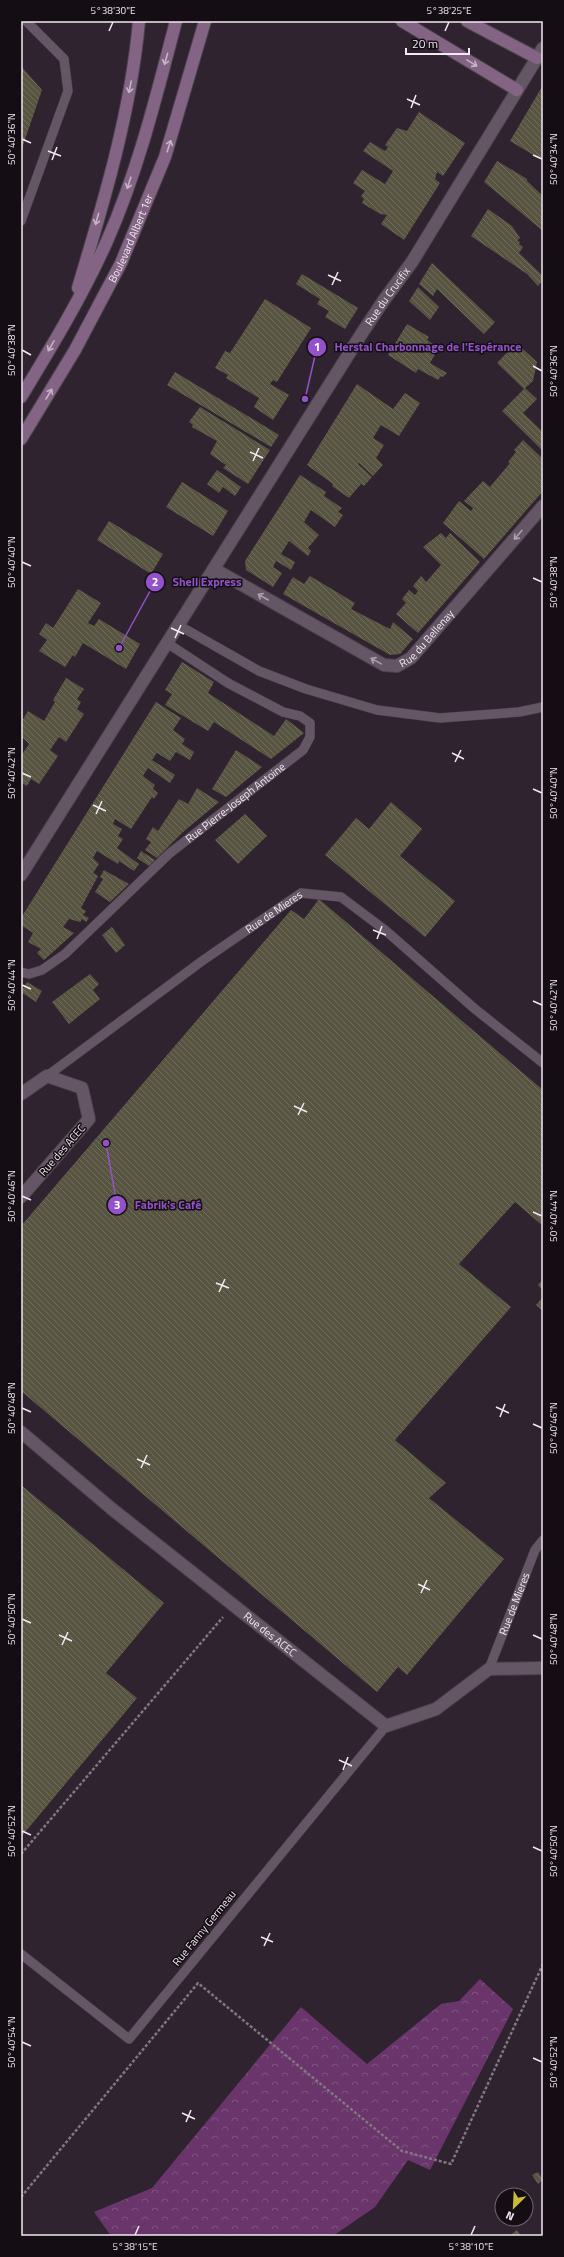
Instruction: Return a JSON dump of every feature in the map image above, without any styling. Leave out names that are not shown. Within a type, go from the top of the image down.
[{"type":"main road","points":[[71,312],[122,128],[135,58],[139,21]]},
{"type":"main road","name":"Boulevard Albert 1er","points":[[21,397],[71,312],[95,267],[122,204],[142,142],[176,21]]},
{"type":"main road","name":"Boulevard Albert 1er","points":[[21,439],[74,350],[121,262],[167,151],[205,21]]},
{"type":"main road","points":[[402,21],[517,90]]},
{"type":"main road","points":[[467,21],[540,53]]},
{"type":"street","name":"Rue du Crucifix","points":[[178,625],[384,300],[412,262],[540,53]]},
{"type":"street","name":"Rue du Bellenay","points":[[214,569],[384,665],[397,666],[411,658],[543,506]]},
{"type":"street","points":[[21,875],[178,625]]},
{"type":"street","name":"Rue de Mieres","points":[[21,1094],[47,1076]]},
{"type":"street","name":"Rue des ACEC","points":[[21,1196],[89,1119],[82,1088],[47,1076]]},
{"type":"street","name":"Rue des ACEC","points":[[21,1432],[233,1605],[386,1726]]},
{"type":"street","points":[[386,1726],[436,1709],[489,1669],[543,1668]]},
{"type":"lane","points":[[21,221],[68,91],[64,59],[26,21]]},
{"type":"lane","points":[[178,625],[259,671],[306,689],[376,710],[440,718],[519,712],[543,708]]},
{"type":"lane","name":"Rue Pierre-Joseph Antoine","points":[[21,972],[29,974],[42,970],[65,954],[170,853],[303,750],[310,737],[310,723],[300,716],[283,712],[228,683],[167,643]]},
{"type":"lane","name":"Rue de Mieres","points":[[47,1076],[202,961],[301,893],[342,897],[385,930],[475,1009],[543,1063]]},
{"type":"lane","name":"Rue de Mieres","points":[[489,1669],[535,1550],[543,1540]]},
{"type":"lane","name":"Rue Fanny Germeau","points":[[21,1954],[129,2039],[386,1726]]},
{"type":"path","points":[[21,1854],[233,1605]]},
{"type":"path","points":[[21,2197],[198,1983],[402,2151],[451,2164],[543,1964]]},
{"type":"green space","points":[[480,1979],[513,2009],[430,2170],[408,2160],[375,2207],[333,2236],[111,2236],[94,2212],[152,2188],[301,2007],[367,2064],[441,2004],[459,2001]]},
{"type":"building","points":[[21,66],[42,90],[21,151]]},
{"type":"building","points":[[543,85],[543,122],[541,126],[543,128],[543,154],[540,159],[510,141]]},
{"type":"building","points":[[419,112],[465,143],[443,176],[437,172],[435,179],[440,183],[404,240],[381,224],[387,215],[380,214],[362,203],[364,199],[361,196],[365,191],[353,183],[362,170],[385,184],[393,171],[363,151],[370,142],[385,151],[388,147],[385,145],[397,128],[407,131]]},
{"type":"building","points":[[497,161],[527,179],[527,181],[543,196],[543,231],[484,182]]},
{"type":"building","points":[[488,209],[512,226],[520,238],[517,241],[520,242],[519,244],[523,247],[519,253],[543,276],[543,280],[538,286],[527,274],[471,236]]},
{"type":"building","points":[[432,263],[495,322],[484,334],[437,289],[433,296],[419,284]]},
{"type":"building","points":[[302,274],[358,308],[345,329],[325,317],[329,311],[317,304],[320,299],[296,284]]},
{"type":"building","points":[[418,287],[439,307],[430,320],[409,301]]},
{"type":"building","points":[[265,299],[311,328],[277,382],[273,380],[270,384],[289,395],[273,420],[254,407],[259,398],[226,378],[228,375],[215,368],[225,351],[230,353]]},
{"type":"building","points":[[407,324],[429,337],[427,340],[439,348],[430,363],[447,373],[443,377],[441,376],[438,380],[418,369],[416,373],[388,355]]},
{"type":"building","points":[[516,343],[537,362],[533,381],[525,388],[537,399],[523,413],[543,432],[543,451],[502,411],[524,389],[497,363]]},
{"type":"building","points":[[175,372],[279,435],[271,447],[167,385]]},
{"type":"building","points":[[357,384],[393,409],[405,393],[420,403],[399,436],[381,425],[373,438],[384,445],[376,458],[383,465],[373,476],[359,463],[358,464],[372,477],[364,486],[361,484],[349,498],[307,465]]},
{"type":"building","points":[[200,407],[270,450],[248,484],[223,468],[226,465],[210,454],[217,441],[192,427],[193,425],[189,422]]},
{"type":"building","points":[[523,440],[543,459],[543,491],[484,559],[443,523],[459,501],[471,511],[473,508],[464,501],[483,481],[490,487],[510,463],[508,462],[516,452],[514,450]]},
{"type":"building","points":[[217,470],[241,487],[235,496],[223,487],[219,493],[207,484]]},
{"type":"building","points":[[300,475],[326,492],[324,496],[342,508],[338,512],[343,515],[335,527],[311,510],[304,522],[319,535],[308,548],[311,551],[308,556],[289,541],[281,554],[295,562],[291,570],[276,561],[273,567],[282,573],[273,587],[246,570],[245,561]]},
{"type":"building","points":[[182,482],[228,511],[213,536],[166,507]]},
{"type":"building","points":[[109,521],[163,554],[151,574],[97,540]]},
{"type":"building","points":[[441,533],[446,538],[450,533],[480,562],[418,633],[396,614],[406,603],[402,599],[409,590],[415,595],[418,591],[413,586],[421,576],[426,582],[441,565],[423,547]]},
{"type":"building","points":[[310,576],[355,603],[351,609],[390,629],[393,622],[413,639],[400,654],[390,655],[283,594],[293,577],[304,584]]},
{"type":"building","points":[[78,589],[101,603],[88,623],[94,626],[99,619],[140,644],[126,669],[83,643],[75,657],[73,655],[65,667],[39,651],[47,640],[39,634],[46,623],[53,628]]},
{"type":"building","points":[[182,662],[214,682],[208,693],[274,736],[286,719],[304,733],[271,759],[214,722],[208,731],[165,705],[172,694],[165,690]]},
{"type":"building","points":[[66,678],[84,689],[77,699],[81,702],[77,709],[84,714],[66,742],[59,737],[50,750],[58,756],[39,784],[31,779],[27,786],[21,783],[21,756],[29,744],[21,736],[21,723],[28,711],[44,721],[55,702],[53,700]]},
{"type":"building","points":[[156,702],[181,718],[173,730],[185,739],[182,744],[194,752],[190,760],[176,752],[170,761],[157,753],[152,760],[175,775],[170,783],[148,768],[143,776],[155,785],[153,789],[158,793],[154,799],[152,797],[131,829],[115,819],[113,824],[122,829],[118,836],[123,839],[117,848],[139,864],[134,871],[119,861],[118,864],[97,851],[93,858],[99,864],[93,873],[98,876],[81,908],[86,911],[83,915],[89,918],[86,922],[82,919],[80,922],[69,919],[63,927],[74,933],[44,960],[37,953],[41,949],[28,942],[33,933],[21,925],[21,918]]},
{"type":"building","points":[[236,750],[262,767],[226,797],[212,789]]},
{"type":"building","points":[[197,788],[219,802],[183,832],[157,858],[145,850],[151,842],[146,839],[153,827],[158,831],[179,799],[188,804]]},
{"type":"building","points":[[391,802],[422,829],[400,856],[455,901],[425,937],[325,855],[356,818],[369,829]]},
{"type":"building","points":[[245,814],[267,836],[238,864],[215,840]]},
{"type":"building","points":[[141,851],[155,860],[149,866],[137,858]]},
{"type":"building","points":[[104,870],[129,884],[110,902],[95,892],[103,879],[100,877]]},
{"type":"building","points":[[319,899],[543,1090],[543,1226],[515,1202],[459,1264],[511,1307],[395,1440],[446,1483],[429,1498],[504,1559],[407,1675],[398,1667],[377,1692],[21,1391],[21,1226],[291,910],[304,919]]},
{"type":"building","points":[[112,927],[125,945],[116,953],[102,935]]},
{"type":"building","points":[[90,974],[99,984],[93,990],[100,999],[69,1024],[52,1002]]},
{"type":"building","points":[[27,982],[42,991],[36,1002],[21,992]]},
{"type":"building","points":[[543,1279],[543,1291],[538,1285]]},
{"type":"building","points":[[543,1297],[543,1311],[536,1305]]},
{"type":"building","points":[[21,1485],[164,1603],[106,1673],[137,1698],[21,1837]]},
{"type":"building","points":[[538,2172],[543,2180],[538,2184],[532,2175]]},
{"type":"building","points":[[517,2230],[521,2236],[509,2236]]},
{"type":"place","name":"Herstal Charbonnage de l'Espérance","points":[[305,399]]},
{"type":"place","name":"Shell Express","points":[[119,648]]},
{"type":"place","name":"Fabrik's Café","points":[[106,1143]]}]
